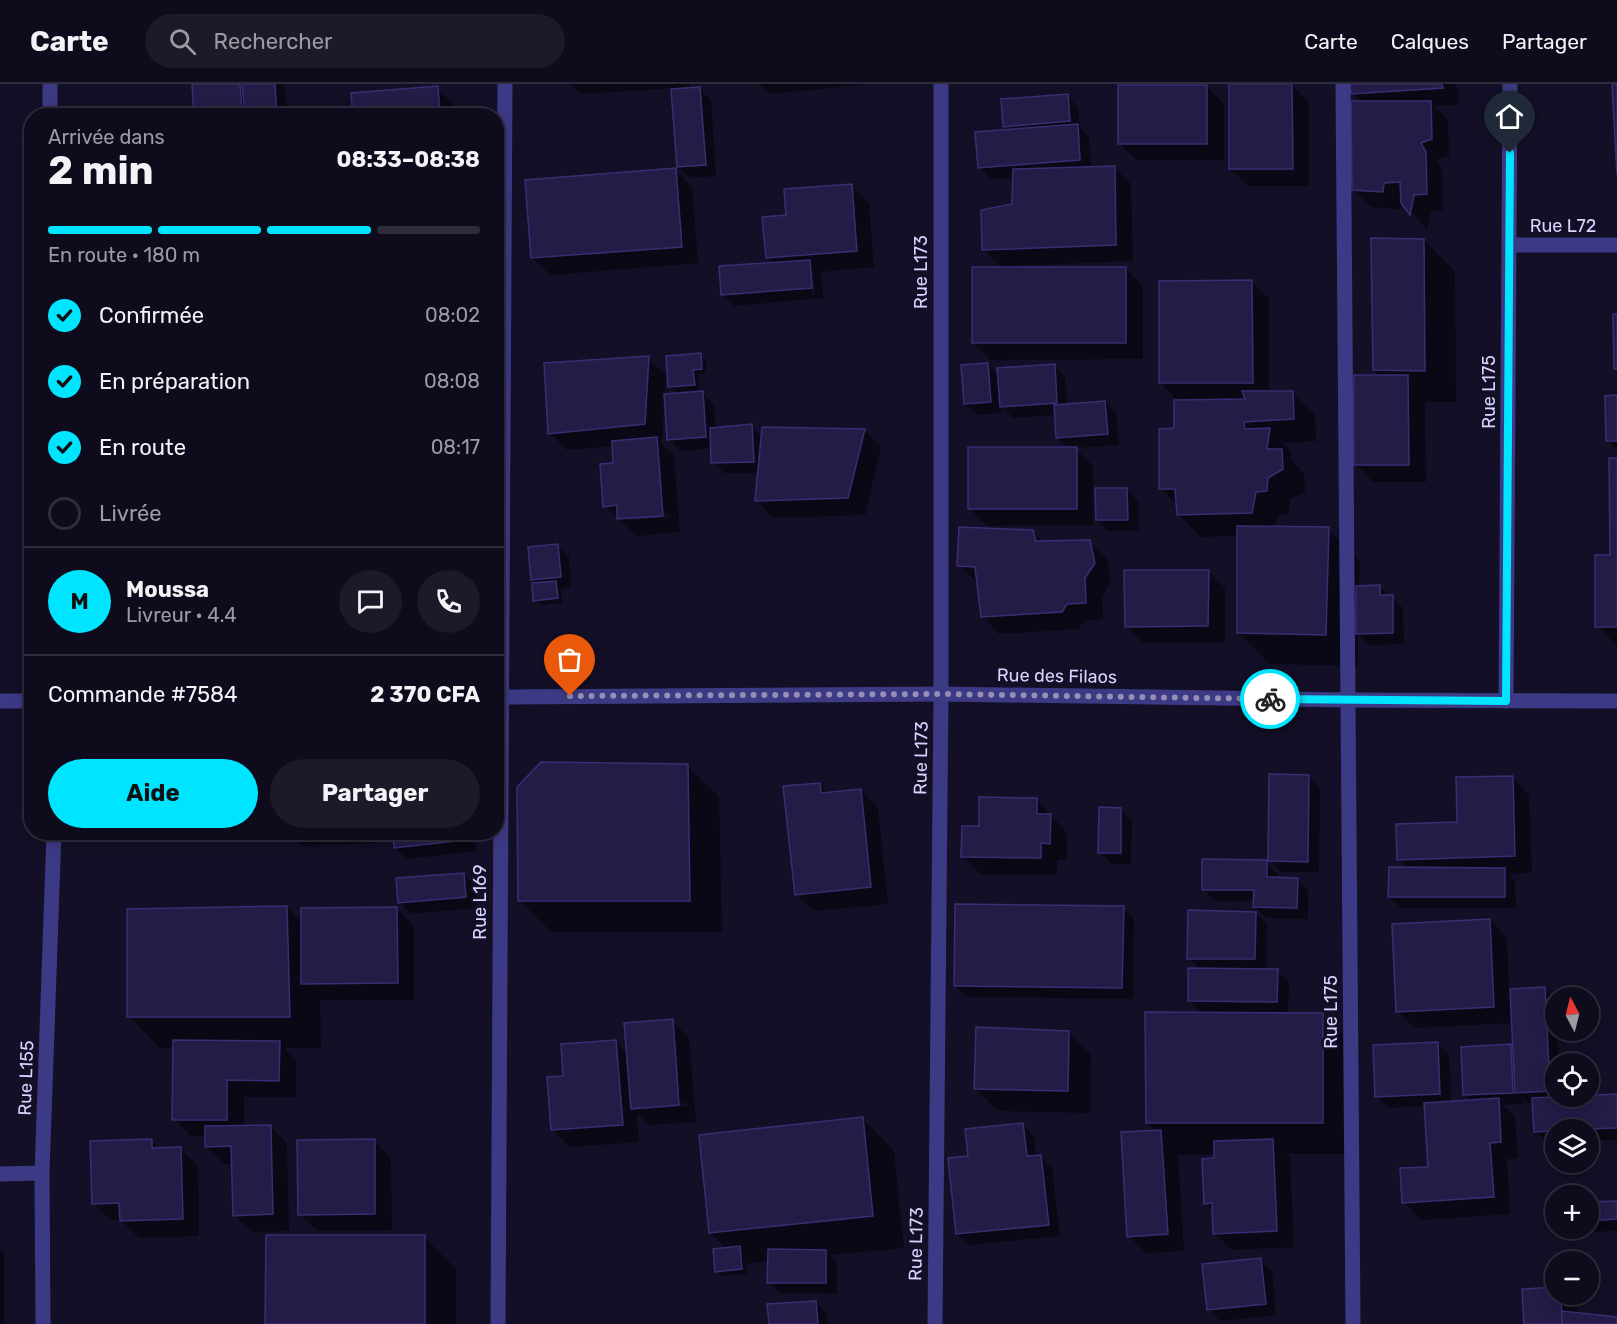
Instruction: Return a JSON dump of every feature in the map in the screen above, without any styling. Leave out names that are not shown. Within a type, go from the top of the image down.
[{"type":"street","points":[[50,84],[50,108]]},
{"type":"street","name":"Rue L169","points":[[504,186],[505,84]]},
{"type":"street","name":"Rue L173","points":[[935,1324],[941,694],[941,84]]},
{"type":"street","name":"Rue L175","points":[[1343,84],[1353,1324]]},
{"type":"street","name":"Rue L175","points":[[1506,701],[1510,84]]},
{"type":"street","name":"Rue L72","points":[[1510,246],[1617,245]]},
{"type":"street","name":"Rue des Filaos","points":[[504,697],[941,694],[1617,701]]},
{"type":"street","points":[[0,701],[24,701]]},
{"type":"street","name":"Rue L155","points":[[43,1324],[42,1173],[54,840]]},
{"type":"street","name":"Rue L169","points":[[498,1324],[499,840]]},
{"type":"street","points":[[0,1174],[42,1173]]},
{"type":"building","points":[[192,84],[240,84],[242,108],[194,108]]},
{"type":"building","points":[[242,84],[275,84],[276,108],[244,108]]},
{"type":"building","points":[[1229,84],[1292,84],[1293,169],[1229,169]]},
{"type":"building","points":[[1350,84],[1442,84],[1443,88],[1351,94]]},
{"type":"building","points":[[1612,84],[1617,84],[1617,175]]},
{"type":"building","points":[[1118,85],[1207,85],[1207,144],[1118,144]]},
{"type":"building","points":[[438,86],[439,108],[352,108],[351,93]]},
{"type":"building","points":[[700,87],[706,165],[677,167],[671,89]]},
{"type":"building","points":[[1068,94],[1070,121],[1003,127],[1001,99]]},
{"type":"building","points":[[1351,101],[1431,101],[1432,139],[1421,143],[1426,152],[1427,194],[1414,195],[1410,215],[1401,203],[1400,182],[1384,183],[1383,192],[1352,190]]},
{"type":"building","points":[[1078,124],[1080,160],[978,168],[975,132]]},
{"type":"building","points":[[1115,166],[1116,245],[982,250],[981,210],[1012,204],[1013,169]]},
{"type":"building","points":[[676,168],[682,247],[531,258],[525,180]]},
{"type":"building","points":[[852,184],[857,251],[766,258],[762,217],[786,215],[784,189]]},
{"type":"building","points":[[1371,238],[1424,239],[1425,371],[1373,370]]},
{"type":"building","points":[[810,260],[812,288],[721,295],[719,266]]},
{"type":"building","points":[[972,267],[1126,267],[1126,343],[972,343]]},
{"type":"building","points":[[1252,280],[1253,383],[1159,383],[1159,281]]},
{"type":"building","points":[[1613,314],[1617,314],[1617,369],[1614,369]]},
{"type":"building","points":[[701,353],[702,369],[693,370],[695,385],[668,387],[666,356]]},
{"type":"building","points":[[649,356],[645,424],[548,434],[544,363]]},
{"type":"building","points":[[988,363],[991,402],[964,404],[961,365]]},
{"type":"building","points":[[1055,364],[1057,403],[1000,407],[997,368]]},
{"type":"building","points":[[1354,375],[1408,375],[1409,465],[1354,465]]},
{"type":"building","points":[[703,391],[706,437],[667,440],[664,394]]},
{"type":"building","points":[[1242,391],[1293,391],[1294,419],[1244,422],[1245,429],[1270,428],[1267,449],[1282,449],[1283,469],[1268,478],[1267,491],[1256,492],[1252,513],[1177,515],[1175,489],[1159,489],[1159,429],[1174,428],[1174,400],[1245,399]]},
{"type":"building","points":[[1617,395],[1617,441],[1606,441],[1605,396]]},
{"type":"building","points":[[1105,401],[1108,434],[1056,438],[1054,405]]},
{"type":"building","points":[[752,424],[754,462],[711,463],[710,428]]},
{"type":"building","points":[[762,427],[865,429],[848,498],[755,501]]},
{"type":"building","points":[[657,437],[663,516],[617,519],[617,505],[603,507],[600,464],[613,463],[612,441]]},
{"type":"building","points":[[968,447],[1077,447],[1077,509],[968,509]]},
{"type":"building","points":[[1609,458],[1617,458],[1617,627],[1595,627],[1595,555],[1610,555]]},
{"type":"building","points":[[1095,488],[1127,488],[1128,520],[1096,520]]},
{"type":"building","points":[[1237,526],[1329,527],[1326,635],[1237,633]]},
{"type":"building","points":[[959,527],[1033,530],[1036,541],[1090,540],[1095,563],[1085,578],[1086,603],[1067,604],[1062,612],[981,617],[975,567],[957,566]]},
{"type":"building","points":[[558,544],[561,577],[531,580],[528,547]]},
{"type":"building","points":[[1124,570],[1209,570],[1208,626],[1125,627]]},
{"type":"building","points":[[556,581],[558,598],[533,601],[532,583]]},
{"type":"building","points":[[1380,585],[1380,595],[1393,595],[1393,633],[1356,634],[1356,586]]},
{"type":"building","points":[[541,762],[688,764],[690,901],[518,901],[517,787]]},
{"type":"building","points":[[1269,774],[1309,775],[1308,862],[1268,861]]},
{"type":"building","points":[[1513,776],[1515,856],[1397,860],[1396,824],[1457,822],[1456,777]]},
{"type":"building","points":[[820,783],[821,793],[861,789],[871,887],[795,895],[783,786]]},
{"type":"building","points":[[979,797],[1037,798],[1037,814],[1051,814],[1050,844],[1041,843],[1041,858],[961,857],[962,826],[979,826]]},
{"type":"building","points":[[1099,807],[1121,808],[1121,853],[1098,853]]},
{"type":"building","points":[[394,840],[465,840],[394,848]]},
{"type":"building","points":[[1202,859],[1267,860],[1267,877],[1298,878],[1297,908],[1253,907],[1254,890],[1202,890]]},
{"type":"building","points":[[1389,867],[1505,868],[1505,897],[1388,897]]},
{"type":"building","points":[[464,873],[466,897],[398,903],[396,878]]},
{"type":"building","points":[[955,904],[1124,906],[1122,988],[954,986]]},
{"type":"building","points":[[287,906],[290,1017],[127,1017],[127,909]]},
{"type":"building","points":[[397,907],[398,983],[301,984],[301,908]]},
{"type":"building","points":[[1188,910],[1256,912],[1255,959],[1187,959]]},
{"type":"building","points":[[1490,919],[1494,1007],[1396,1012],[1392,924]]},
{"type":"building","points":[[1188,968],[1278,969],[1277,1002],[1188,1001]]},
{"type":"building","points":[[1545,987],[1545,1041],[1548,1041],[1548,1053],[1545,1053],[1545,1091],[1515,1093],[1510,989]]},
{"type":"building","points":[[1145,1012],[1323,1013],[1323,1123],[1146,1123]]},
{"type":"building","points":[[673,1019],[679,1105],[631,1109],[624,1023]]},
{"type":"building","points":[[976,1027],[1069,1031],[1068,1091],[974,1089]]},
{"type":"building","points":[[173,1040],[280,1041],[279,1081],[227,1080],[227,1120],[172,1120]]},
{"type":"building","points":[[616,1040],[623,1125],[551,1130],[547,1077],[563,1076],[561,1044]]},
{"type":"building","points":[[1438,1042],[1440,1094],[1375,1097],[1373,1045]]},
{"type":"building","points":[[1511,1044],[1513,1093],[1463,1095],[1461,1047]]},
{"type":"building","points":[[1617,1094],[1617,1128],[1599,1129],[1599,1119],[1545,1119],[1545,1132],[1534,1132],[1532,1098],[1545,1097],[1545,1107],[1599,1107],[1599,1095]]},
{"type":"building","points":[[1499,1098],[1501,1142],[1490,1143],[1494,1197],[1402,1203],[1400,1168],[1428,1167],[1424,1103]]},
{"type":"building","points":[[863,1117],[873,1216],[709,1233],[699,1135]]},
{"type":"building","points":[[1023,1123],[1027,1156],[1041,1155],[1049,1225],[956,1234],[948,1158],[968,1156],[965,1129]]},
{"type":"building","points":[[271,1125],[273,1214],[233,1216],[231,1146],[205,1147],[205,1126]]},
{"type":"building","points":[[1161,1130],[1168,1234],[1127,1237],[1121,1132]]},
{"type":"building","points":[[152,1139],[152,1148],[181,1147],[183,1219],[120,1221],[119,1203],[92,1204],[90,1141]]},
{"type":"building","points":[[375,1139],[375,1214],[298,1215],[297,1140]]},
{"type":"building","points":[[1273,1139],[1277,1231],[1213,1234],[1212,1203],[1204,1204],[1202,1159],[1214,1158],[1214,1141]]},
{"type":"building","points":[[1617,1201],[1617,1219],[1599,1220],[1599,1202]]},
{"type":"building","points":[[266,1235],[425,1235],[425,1324],[265,1324]]},
{"type":"building","points":[[740,1246],[742,1269],[715,1272],[713,1249]]},
{"type":"building","points":[[768,1249],[826,1250],[826,1283],[767,1283]]},
{"type":"building","points":[[1261,1258],[1266,1304],[1207,1310],[1202,1264]]},
{"type":"building","points":[[1545,1288],[1545,1305],[1561,1305],[1562,1324],[1524,1324],[1522,1289]]},
{"type":"building","points":[[816,1301],[818,1324],[769,1324],[767,1304]]},
{"type":"building","points":[[1562,1311],[1617,1317],[1617,1324],[1562,1324]]},
{"type":"way so far","points":[[570,696],[941,694],[1270,699]]},
{"type":"route","points":[[1270,699],[1506,701],[1510,153]]}]
